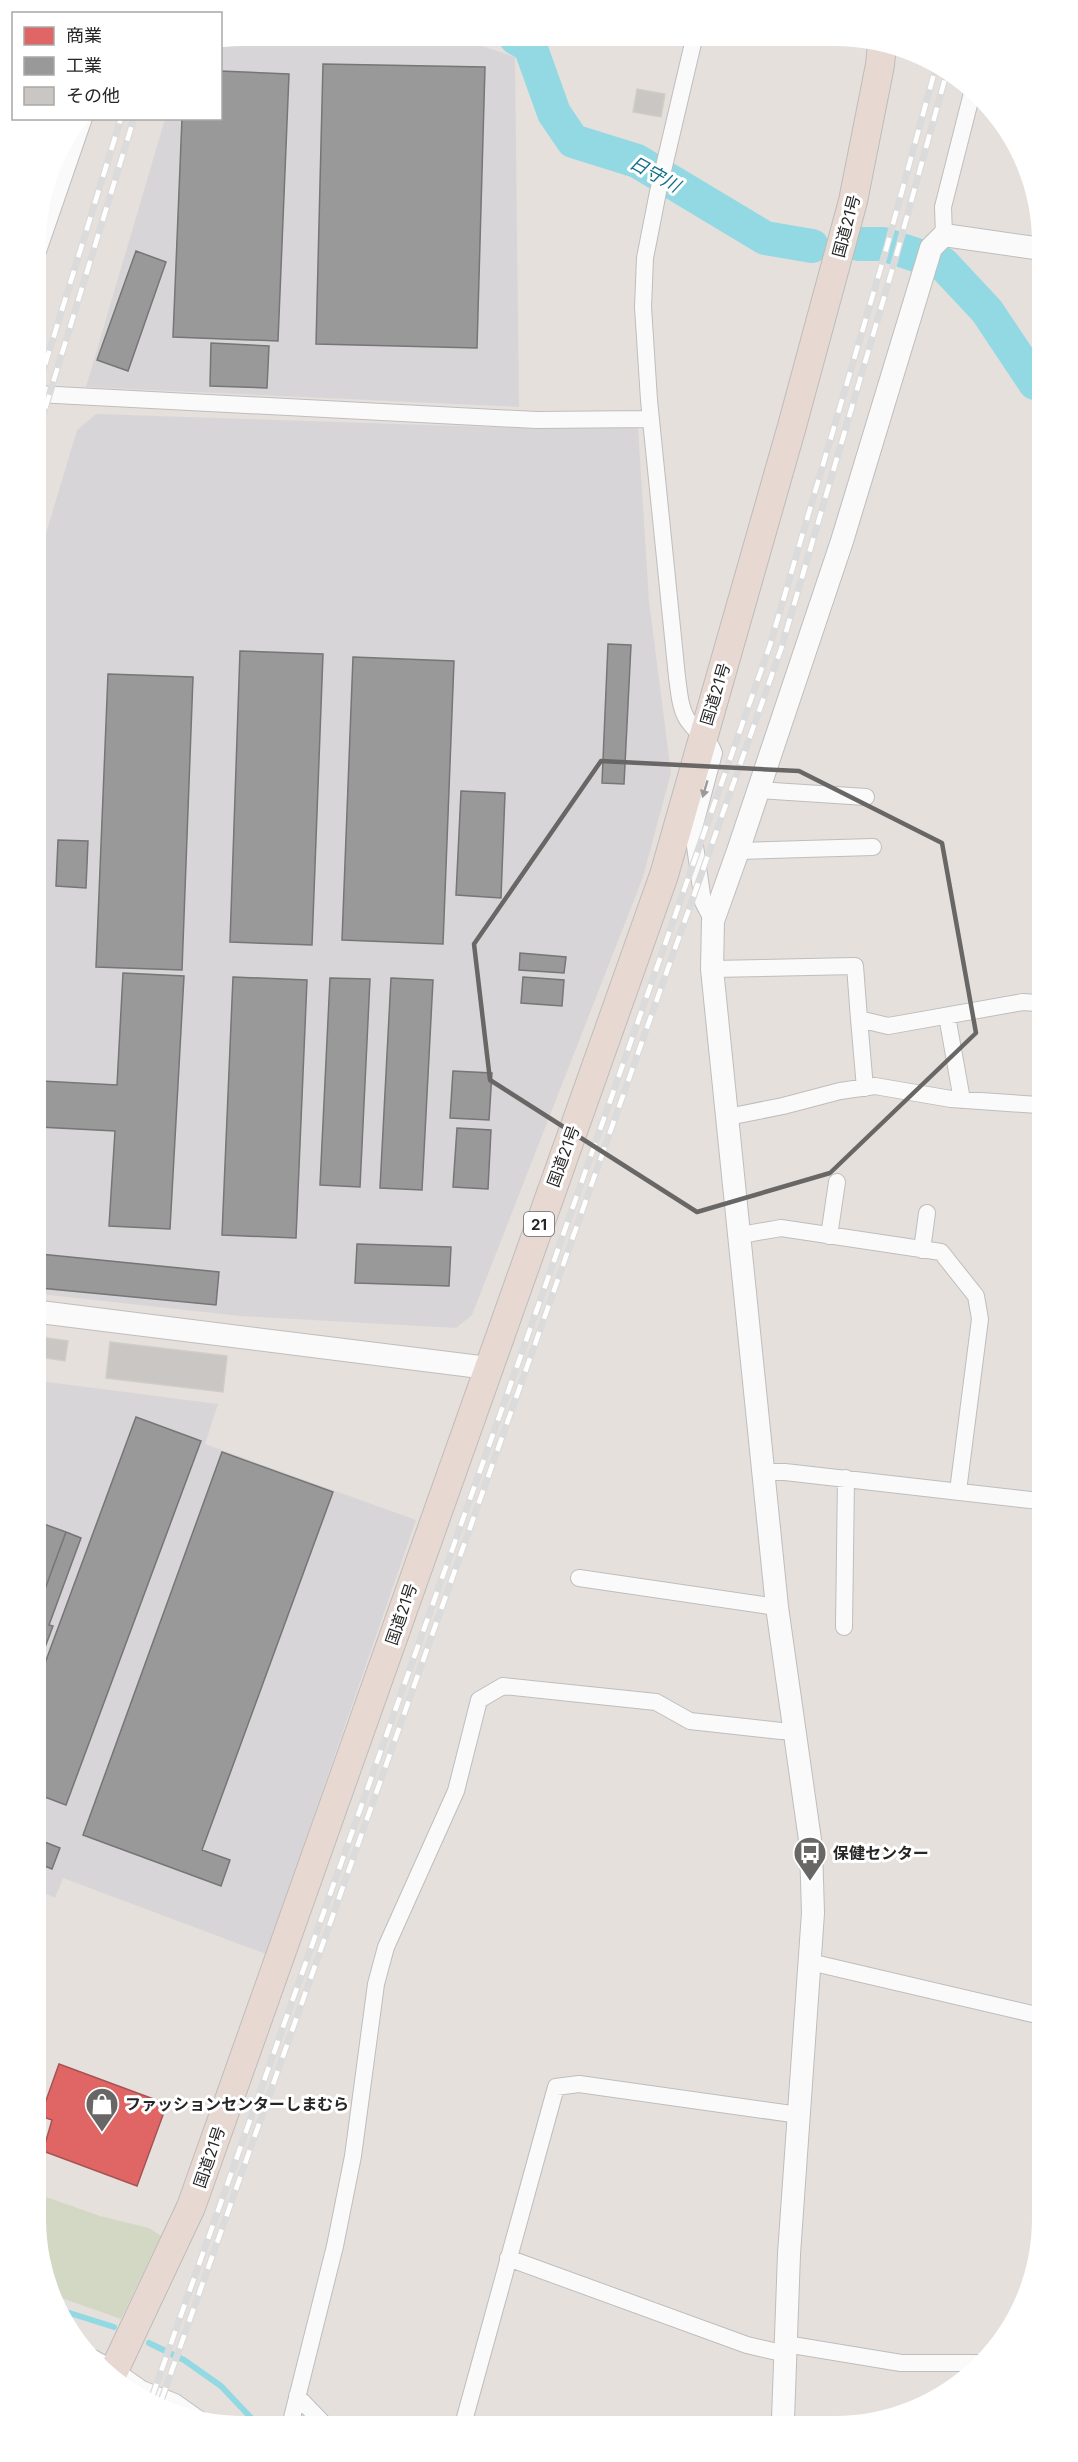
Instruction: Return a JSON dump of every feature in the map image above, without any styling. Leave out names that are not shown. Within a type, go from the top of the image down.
[{"type":"highway","name":"国道21号","points":[[109,2362],[191,2207],[663,875],[792,426],[853,201],[881,52]]},
{"type":"street","points":[[692,46],[645,258],[643,307],[651,419],[681,703],[688,721],[711,744],[714,753],[693,832],[703,902],[712,921]]},
{"type":"street","points":[[783,2416],[789,2254],[813,1913],[812,1847],[777,1607],[741,1234],[712,969],[712,921],[759,790],[842,541],[933,251],[970,101]]},
{"type":"street","points":[[48,222],[76,140]]},
{"type":"street","points":[[933,251],[1032,248]]},
{"type":"street","points":[[47,395],[537,420],[651,419]]},
{"type":"street","points":[[759,790],[866,797]]},
{"type":"street","points":[[738,851],[873,847]]},
{"type":"street","points":[[712,969],[855,966],[865,1088]]},
{"type":"street","points":[[858,1019],[888,1026],[1023,1002],[1032,1003]]},
{"type":"street","points":[[947,1016],[962,1100]]},
{"type":"street","points":[[728,1117],[840,1091],[875,1086],[962,1100],[1032,1105]]},
{"type":"street","points":[[829,1236],[837,1182]]},
{"type":"street","points":[[922,1250],[927,1212]]},
{"type":"street","points":[[741,1234],[781,1228],[941,1252],[976,1296],[980,1319],[958,1491]]},
{"type":"street","points":[[46,1313],[488,1368]]},
{"type":"street","points":[[765,1472],[846,1478],[1031,1499]]},
{"type":"street","points":[[844,1627],[846,1478]]},
{"type":"street","points":[[579,1578],[777,1607]]},
{"type":"street","points":[[292,2416],[340,2223],[353,2156],[376,1984],[386,1947],[456,1791],[480,1700],[503,1686],[526,1688],[656,1702],[690,1721],[795,1731]]},
{"type":"street","points":[[810,1962],[1031,2014]]},
{"type":"street","points":[[465,2416],[556,2087],[579,2084],[799,2115]]},
{"type":"street","points":[[508,2258],[747,2345],[901,2362],[967,2364]]},
{"type":"street","points":[[154,2394],[178,2404]]},
{"type":"street","points":[[297,2396],[317,2416]]},
{"type":"highlighted area","points":[[601,761],[799,771],[942,843],[976,1033],[830,1173],[697,1212],[490,1080],[474,944]]},
{"type":"shaded area","points":[[482,46],[515,57],[519,407],[86,387],[165,120],[222,120],[222,48]]},
{"type":"shaded area","points":[[96,414],[551,429],[638,427],[649,601],[671,773],[643,877],[472,1315],[456,1328],[240,1316],[46,1295],[47,531],[77,430]]},
{"type":"shaded area","points":[[46,1382],[218,1404],[205,1444],[416,1520],[266,1954],[63,1878],[55,1898],[46,1894]]},
{"type":"green space","points":[[46,2197],[100,2216],[149,2228],[161,2236],[121,2319],[63,2299],[53,2269],[48,2244]]},
{"type":"building: 商業","name":"ファッションセンターしまむら","points":[[59,2064],[167,2104],[137,2186],[46,2152],[46,2141],[52,2120],[46,2118],[46,2100]]},
{"type":"building: 工業","points":[[323,64],[485,67],[477,348],[316,344]]},
{"type":"building: 工業","points":[[222,71],[289,74],[278,341],[173,337],[182,120],[222,120]]},
{"type":"building: 工業","points":[[136,251],[166,262],[128,371],[97,360]]},
{"type":"building: 工業","points":[[211,343],[269,346],[267,388],[210,386]]},
{"type":"building: 工業","points":[[608,644],[631,645],[624,784],[602,783]]},
{"type":"building: 工業","points":[[240,651],[323,654],[312,945],[230,942]]},
{"type":"building: 工業","points":[[353,657],[454,661],[443,944],[342,940]]},
{"type":"building: 工業","points":[[108,674],[193,677],[182,970],[96,967]]},
{"type":"building: 工業","points":[[461,791],[505,793],[501,898],[456,895]]},
{"type":"building: 工業","points":[[58,840],[88,841],[86,888],[56,886]]},
{"type":"building: 工業","points":[[520,953],[566,957],[564,973],[519,970]]},
{"type":"building: 工業","points":[[123,973],[184,976],[170,1229],[109,1226],[115,1131],[47,1127],[47,1081],[117,1085]]},
{"type":"building: 工業","points":[[233,977],[307,980],[296,1238],[222,1235]]},
{"type":"building: 工業","points":[[523,977],[564,980],[562,1006],[521,1003]]},
{"type":"building: 工業","points":[[330,978],[370,979],[360,1187],[320,1185]]},
{"type":"building: 工業","points":[[391,978],[433,980],[422,1190],[380,1188]]},
{"type":"building: 工業","points":[[453,1071],[492,1073],[489,1120],[450,1118]]},
{"type":"building: 工業","points":[[457,1128],[491,1130],[488,1189],[453,1187]]},
{"type":"building: 工業","points":[[357,1244],[451,1247],[449,1286],[355,1283]]},
{"type":"building: 工業","points":[[46,1255],[219,1272],[216,1305],[46,1289]]},
{"type":"building: 工業","points":[[136,1417],[201,1441],[66,1805],[46,1798],[46,1660]]},
{"type":"building: 工業","points":[[222,1452],[333,1492],[202,1850],[230,1860],[221,1886],[83,1835]]},
{"type":"building: 工業","points":[[46,1525],[66,1532],[46,1586]]},
{"type":"building: 工業","points":[[66,1532],[81,1538],[49,1625],[53,1626],[46,1644],[46,1586]]},
{"type":"building: 工業","points":[[46,1843],[60,1848],[52,1869],[46,1867]]},
{"type":"building: その他","points":[[637,89],[665,94],[661,117],[633,112]]},
{"type":"building: その他","points":[[46,1338],[68,1341],[65,1361],[46,1358]]},
{"type":"building: その他","points":[[110,1342],[227,1356],[223,1392],[106,1378]]},
{"type":"waterway","name":"日守川","points":[[530,46],[554,113],[573,141],[637,161],[765,238],[812,246]]},
{"type":"waterway","name":"日守川","points":[[859,244],[883,244],[943,264],[987,311],[1032,378]]},
{"type":"waterway","points":[[71,2314],[114,2327]]},
{"type":"waterway","points":[[149,2343],[184,2360],[221,2386],[249,2416]]},
{"type":"railway","points":[[153,2393],[770,645],[884,257],[934,74]]},
{"type":"railway","points":[[162,2398],[781,649],[895,260],[945,80]]},
{"type":"railway","points":[[47,359],[120,120]]},
{"type":"railway","points":[[47,403],[133,120]]},
{"type":"place","name":"保健センター","points":[[810,1882]]},
{"type":"place","name":"ファッションセンターしまむら","points":[[102,2133]]}]
